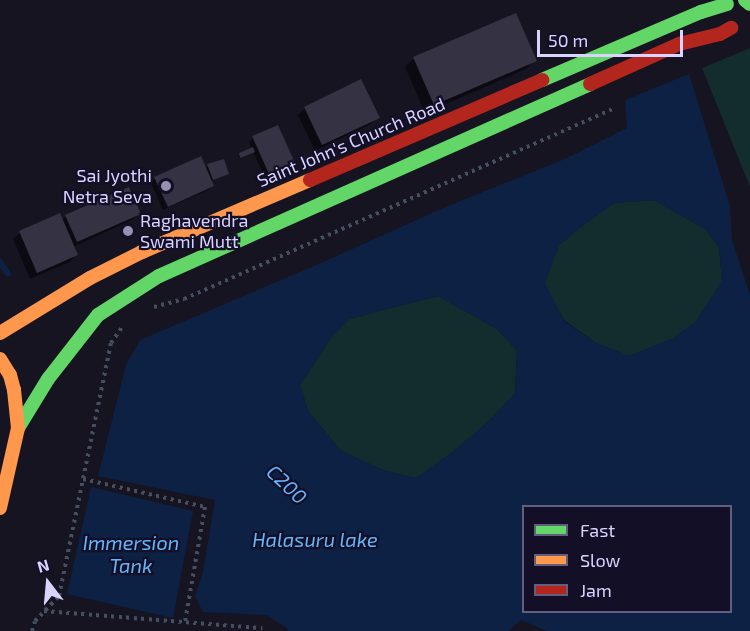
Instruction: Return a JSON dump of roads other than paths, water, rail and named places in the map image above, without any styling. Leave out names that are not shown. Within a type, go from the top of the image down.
[{"type":"main road","points":[[744,0],[750,4]]},
{"type":"main road","points":[[0,508],[2,484],[18,428],[48,379],[98,315],[159,276],[679,44],[738,28],[723,17],[730,2]]},
{"type":"main road","name":"Saint John's Church Road","points":[[0,333],[90,278],[142,252],[690,16],[730,2]]},
{"type":"main road","points":[[0,359],[10,375],[14,390],[18,428]]},
{"type":"water","name":"Halasuru lake","points":[[689,74],[730,206],[732,240],[750,295],[750,631],[547,631],[521,620],[508,631],[287,631],[288,629],[266,615],[203,612],[195,596],[203,572],[215,500],[98,476],[126,365],[140,340],[441,209],[567,158],[627,128],[625,100]],"holes":[[[654,200],[705,229],[719,247],[722,281],[696,322],[672,339],[629,356],[596,343],[564,321],[545,283],[559,245],[614,203]],[[438,296],[497,329],[517,351],[515,393],[488,422],[454,451],[416,478],[383,470],[341,451],[308,411],[300,385],[330,339],[349,319]]]},
{"type":"water","name":"Immersion Tank","points":[[91,487],[193,511],[173,618],[67,594]]},
{"type":"waterway","name":"C200","points":[[0,262],[8,274]]},
{"type":"place","name":"Sai Jyothi Netra Seva","points":[[166,186]]},
{"type":"place","name":"Raghavendra Swami Mutt","points":[[128,231]]}]
